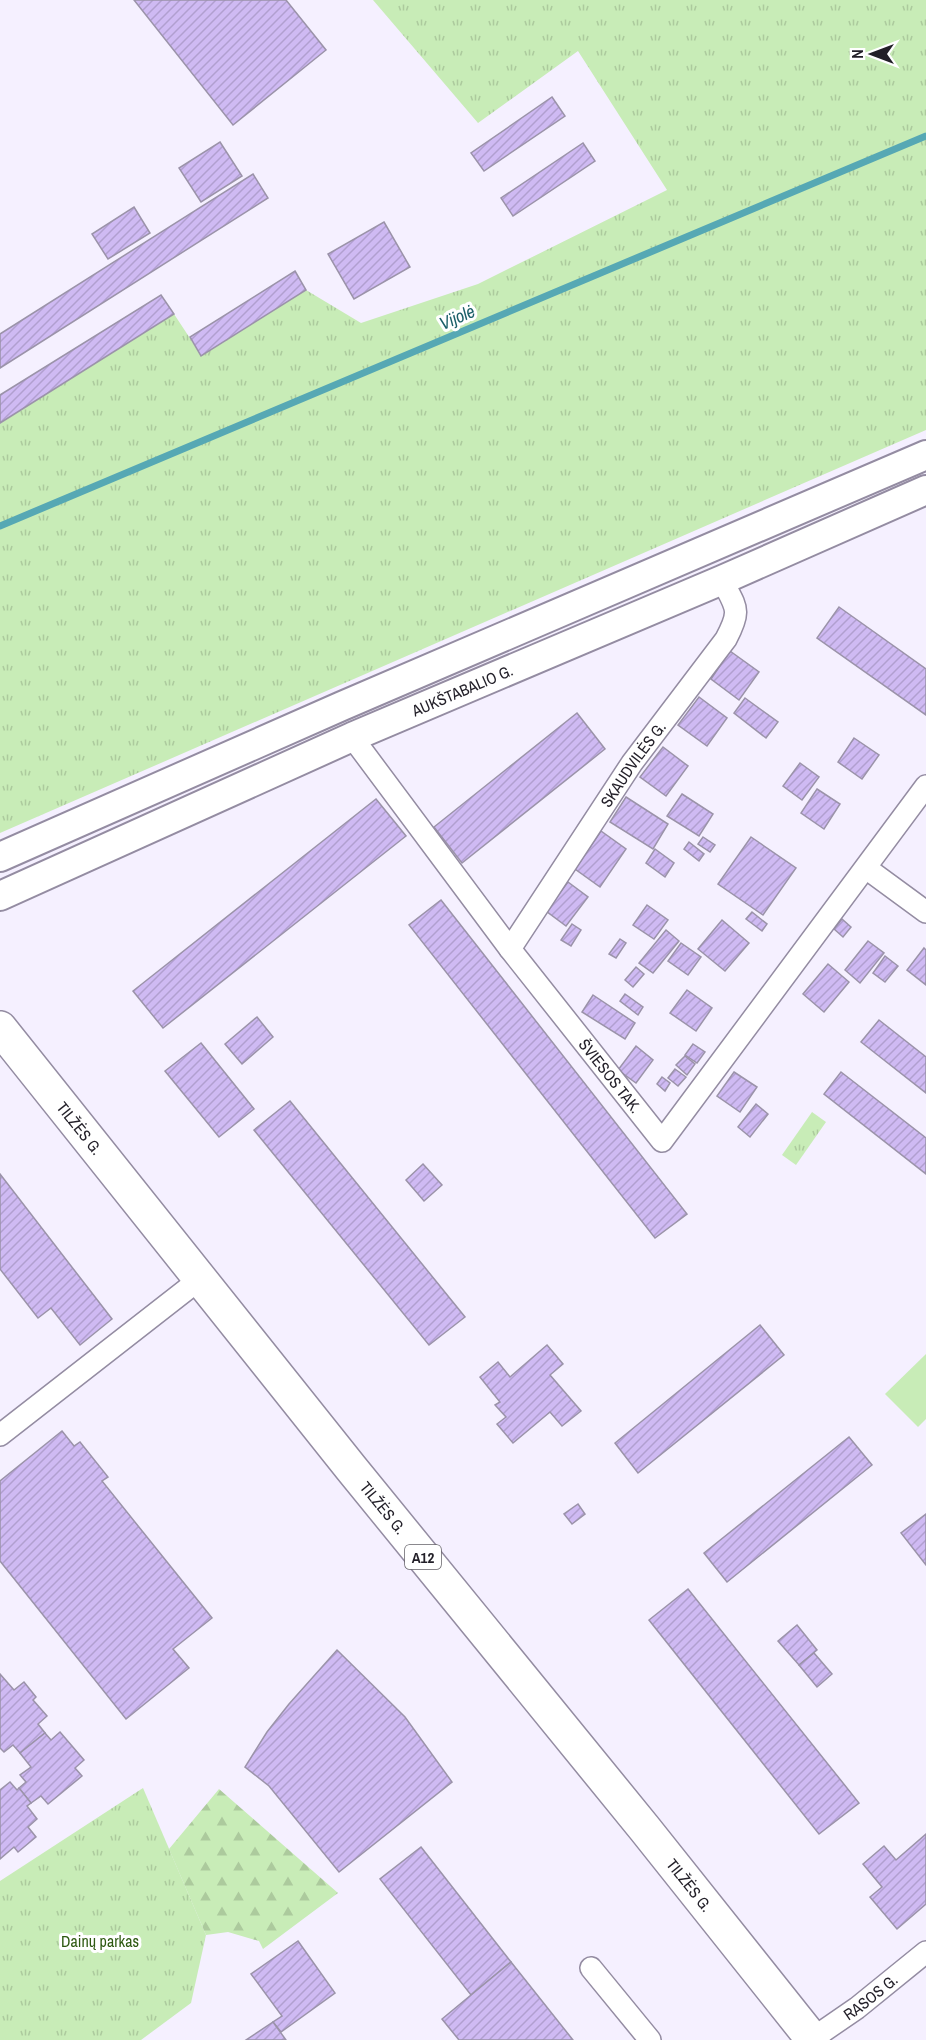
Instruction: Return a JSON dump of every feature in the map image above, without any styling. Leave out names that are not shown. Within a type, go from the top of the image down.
[{"type":"highway","name":"TILŽĖS G.","points":[[0,1028],[369,1491],[645,1829],[812,2039]]},
{"type":"main road","name":"AUKŠTABALIO G.","points":[[0,857],[342,706],[926,455]]},
{"type":"main road","name":"AUKŠTABALIO G.","points":[[0,896],[352,737],[722,580],[926,490]]},
{"type":"street","name":"SKAUDVILĖS G.","points":[[510,949],[632,763],[726,639],[736,620],[735,606],[722,580]]},
{"type":"street","name":"ŠVIESOS TAK.","points":[[352,737],[510,949],[662,1141],[926,786]]},
{"type":"street","points":[[866,868],[926,912]]},
{"type":"street","points":[[0,1435],[200,1279]]},
{"type":"street","name":"RASOS G.","points":[[812,2039],[857,2008],[926,1952]]},
{"type":"street","points":[[591,1968],[650,2040]]},
{"type":"green space","points":[[373,0],[926,0],[926,430],[0,833],[0,423],[174,314],[201,355],[306,290],[361,323],[478,284],[667,190],[578,51],[478,123]]},
{"type":"green space","points":[[812,1112],[826,1122],[796,1165],[782,1155]]},
{"type":"green space","points":[[926,1354],[926,1419],[918,1427],[885,1394]]},
{"type":"green space","name":"Dainų parkas","points":[[143,1788],[206,1935],[191,2003],[141,2040],[0,2040],[0,1881]]},
{"type":"green space","points":[[219,1789],[338,1893],[263,1949],[259,1941],[228,1932],[206,1935],[169,1849]]},
{"type":"building","points":[[134,0],[286,0],[326,50],[233,125]]},
{"type":"building","points":[[552,97],[565,116],[484,171],[471,153]]},
{"type":"building","points":[[220,142],[242,176],[201,202],[179,168]]},
{"type":"building","points":[[583,143],[595,161],[513,216],[501,198]]},
{"type":"building","points":[[253,174],[268,198],[0,368],[0,334]]},
{"type":"building","points":[[134,207],[150,233],[108,259],[92,234]]},
{"type":"building","points":[[384,222],[410,267],[354,299],[328,254]]},
{"type":"building","points":[[295,271],[306,290],[201,356],[190,337]]},
{"type":"building","points":[[161,295],[174,314],[0,423],[0,395]]},
{"type":"building","points":[[839,607],[926,669],[926,715],[817,638]]},
{"type":"building","points":[[730,651],[759,672],[739,700],[711,679]]},
{"type":"building","points":[[699,697],[727,718],[707,746],[678,725]]},
{"type":"building","points":[[745,698],[778,722],[766,738],[734,713]]},
{"type":"building","points":[[577,713],[605,749],[462,863],[434,827]]},
{"type":"building","points":[[854,738],[879,755],[862,779],[838,762]]},
{"type":"building","points":[[663,747],[688,766],[666,796],[640,777]]},
{"type":"building","points":[[800,763],[819,777],[802,800],[783,786]]},
{"type":"building","points":[[817,789],[840,804],[824,829],[801,813]]},
{"type":"building","points":[[682,794],[713,814],[699,836],[667,816]]},
{"type":"building","points":[[626,797],[668,824],[653,849],[610,822]]},
{"type":"building","points":[[376,799],[406,836],[163,1028],[133,991]]},
{"type":"building","points":[[601,831],[626,849],[600,887],[575,869]]},
{"type":"building","points":[[703,837],[715,845],[710,852],[698,844]]},
{"type":"building","points":[[751,837],[796,868],[763,915],[718,884]]},
{"type":"building","points":[[689,842],[704,854],[699,861],[684,849]]},
{"type":"building","points":[[655,849],[674,863],[665,877],[646,863]]},
{"type":"building","points":[[568,882],[588,897],[566,926],[546,911]]},
{"type":"building","points":[[441,900],[687,1214],[655,1238],[409,925]]},
{"type":"building","points":[[647,905],[668,920],[654,939],[633,925]]},
{"type":"building","points":[[752,912],[767,924],[762,931],[746,919]]},
{"type":"building","points":[[842,919],[851,927],[843,937],[834,929]]},
{"type":"building","points":[[722,920],[749,943],[725,971],[698,949]]},
{"type":"building","points":[[572,924],[581,930],[571,946],[561,940]]},
{"type":"building","points":[[666,930],[679,941],[653,973],[639,963]]},
{"type":"building","points":[[620,939],[626,943],[616,958],[609,954]]},
{"type":"building","points":[[868,941],[884,953],[860,983],[845,970]]},
{"type":"building","points":[[681,943],[701,957],[688,975],[668,961]]},
{"type":"building","points":[[924,948],[926,950],[926,985],[907,970]]},
{"type":"building","points":[[885,956],[898,966],[885,982],[873,973]]},
{"type":"building","points":[[828,964],[849,982],[824,1012],[803,994]]},
{"type":"building","points":[[636,967],[644,974],[633,987],[625,980]]},
{"type":"building","points":[[687,990],[712,1008],[696,1031],[670,1013]]},
{"type":"building","points":[[625,994],[643,1007],[638,1015],[620,1001]]},
{"type":"building","points":[[593,995],[635,1023],[625,1039],[582,1012]]},
{"type":"building","points":[[257,1017],[273,1037],[242,1064],[225,1044]]},
{"type":"building","points":[[879,1020],[926,1057],[926,1093],[861,1042]]},
{"type":"building","points":[[201,1043],[254,1109],[219,1137],[165,1071]]},
{"type":"building","points":[[693,1044],[705,1052],[697,1063],[685,1055]]},
{"type":"building","points":[[636,1046],[653,1060],[636,1083],[618,1070]]},
{"type":"building","points":[[685,1056],[695,1064],[687,1075],[676,1065]]},
{"type":"building","points":[[675,1069],[686,1077],[678,1086],[668,1078]]},
{"type":"building","points":[[734,1072],[757,1087],[740,1112],[717,1096]]},
{"type":"building","points":[[841,1072],[926,1138],[926,1174],[824,1094]]},
{"type":"building","points":[[662,1077],[670,1083],[665,1091],[657,1084]]},
{"type":"building","points":[[290,1101],[465,1317],[429,1345],[254,1130]]},
{"type":"building","points":[[756,1104],[768,1114],[750,1137],[738,1127]]},
{"type":"building","points":[[423,1164],[442,1185],[424,1201],[406,1180]]},
{"type":"building","points":[[0,1174],[112,1319],[80,1345],[51,1308],[38,1318],[0,1269]]},
{"type":"building","points":[[760,1325],[784,1355],[638,1473],[615,1443]]},
{"type":"building","points":[[547,1345],[563,1364],[550,1375],[581,1411],[562,1426],[550,1412],[513,1443],[497,1424],[506,1417],[495,1405],[500,1402],[480,1377],[498,1362],[510,1377]]},
{"type":"building","points":[[62,1431],[74,1446],[80,1442],[108,1477],[102,1481],[212,1618],[173,1649],[189,1668],[126,1719],[0,1561],[0,1481]]},
{"type":"building","points":[[849,1437],[872,1465],[727,1582],[704,1553]]},
{"type":"building","points":[[578,1504],[585,1514],[572,1524],[564,1514]]},
{"type":"building","points":[[926,1514],[926,1565],[901,1533]]},
{"type":"building","points":[[688,1589],[859,1803],[819,1834],[649,1620]]},
{"type":"building","points":[[797,1625],[817,1650],[799,1665],[778,1641]]},
{"type":"building","points":[[337,1650],[405,1717],[452,1782],[339,1872],[269,1786],[245,1767],[267,1732],[289,1704]]},
{"type":"building","points":[[814,1653],[832,1674],[817,1687],[799,1665]]},
{"type":"building","points":[[0,1674],[14,1690],[24,1682],[36,1697],[33,1700],[47,1716],[38,1724],[45,1733],[20,1753],[13,1745],[4,1752],[0,1748]]},
{"type":"building","points":[[60,1732],[84,1760],[75,1768],[82,1776],[48,1804],[41,1796],[31,1803],[19,1788],[26,1782],[20,1775],[31,1767],[20,1753],[45,1733],[51,1740]]},
{"type":"building","points":[[10,1782],[17,1790],[19,1788],[31,1803],[27,1806],[37,1819],[28,1827],[36,1837],[18,1852],[14,1847],[0,1859],[0,1790]]},
{"type":"building","points":[[926,1834],[926,1904],[897,1929],[870,1897],[882,1887],[863,1864],[884,1846],[896,1860]]},
{"type":"building","points":[[421,1847],[511,1962],[471,1995],[380,1879]]},
{"type":"building","points":[[298,1941],[335,1993],[281,2032],[273,2022],[282,2016],[251,1974]]},
{"type":"building","points":[[511,1962],[573,2040],[459,2040],[442,2019]]},
{"type":"building","points":[[273,2022],[286,2040],[246,2040]]},
{"type":"waterway","name":"Vijolė","points":[[0,526],[926,136]]}]
